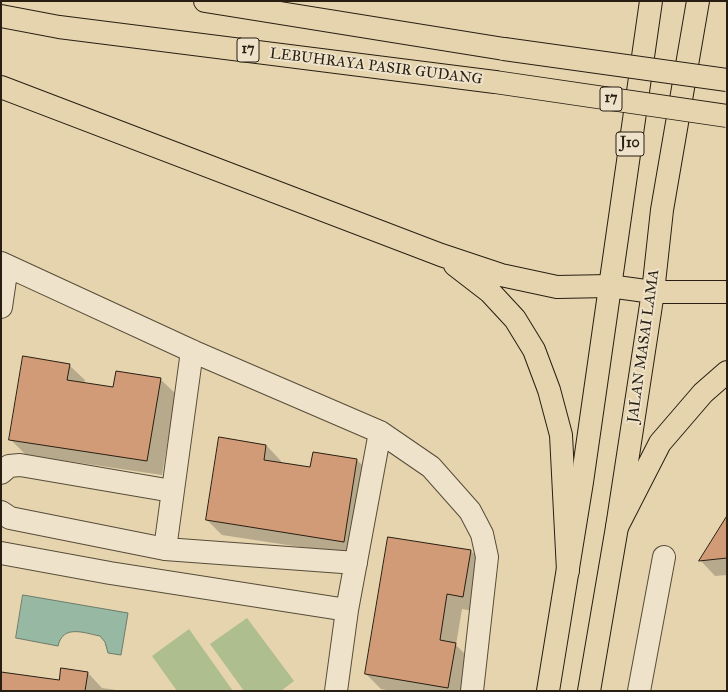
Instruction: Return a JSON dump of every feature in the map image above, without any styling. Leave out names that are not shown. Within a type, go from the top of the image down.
[{"type":"main road","name":"17","points":[[205,1],[504,49],[727,80]]},
{"type":"main road","name":"J10","points":[[609,286],[651,1]]},
{"type":"main road","name":"JALAN MASAI LAMA","points":[[588,691],[617,528],[653,292],[662,210],[698,1]]},
{"type":"main road","name":"LEBUHRAYA PASIR GUDANG","points":[[1,16],[59,26],[494,82],[727,116]]},
{"type":"main road","points":[[1,87],[441,255],[501,275],[557,287],[609,286],[653,292],[727,292]]},
{"type":"main road","points":[[441,255],[490,292],[515,319],[534,350],[549,390],[561,435],[568,571]]},
{"type":"main road","points":[[548,691],[582,482],[609,286]]},
{"type":"main road","points":[[617,528],[660,442],[703,393],[727,372]]},
{"type":"lane","points":[[1,307],[4,264],[192,351],[380,432],[431,467],[470,511],[482,534],[487,557],[472,691]]},
{"type":"lane","points":[[165,548],[192,351]]},
{"type":"lane","points":[[336,691],[347,610],[380,432]]},
{"type":"lane","points":[[1,472],[9,466],[20,465],[172,492]]},
{"type":"lane","points":[[1,512],[10,518],[165,548],[356,563]]},
{"type":"lane","points":[[1,553],[110,573],[347,610]]},
{"type":"lane","points":[[639,691],[664,557]]},
{"type":"shaded area","points":[[23,595],[128,613],[121,655],[108,653],[105,642],[100,636],[81,632],[69,632],[64,635],[58,646],[16,638]]},
{"type":"shaded area","points":[[247,618],[294,681],[281,691],[244,691],[210,644]]},
{"type":"shaded area","points":[[189,629],[233,691],[177,691],[152,656]]},
{"type":"building","points":[[23,356],[70,364],[67,380],[113,387],[116,371],[161,378],[147,461],[9,440]]},
{"type":"building","points":[[219,437],[266,445],[264,460],[310,467],[313,452],[357,459],[344,542],[206,520]]},
{"type":"building","points":[[727,516],[727,558],[699,561]]},
{"type":"building","points":[[388,537],[471,550],[463,597],[447,594],[440,640],[456,643],[448,688],[365,674]]},
{"type":"building","points":[[61,668],[88,672],[85,691],[1,691],[1,672],[59,680]]}]
